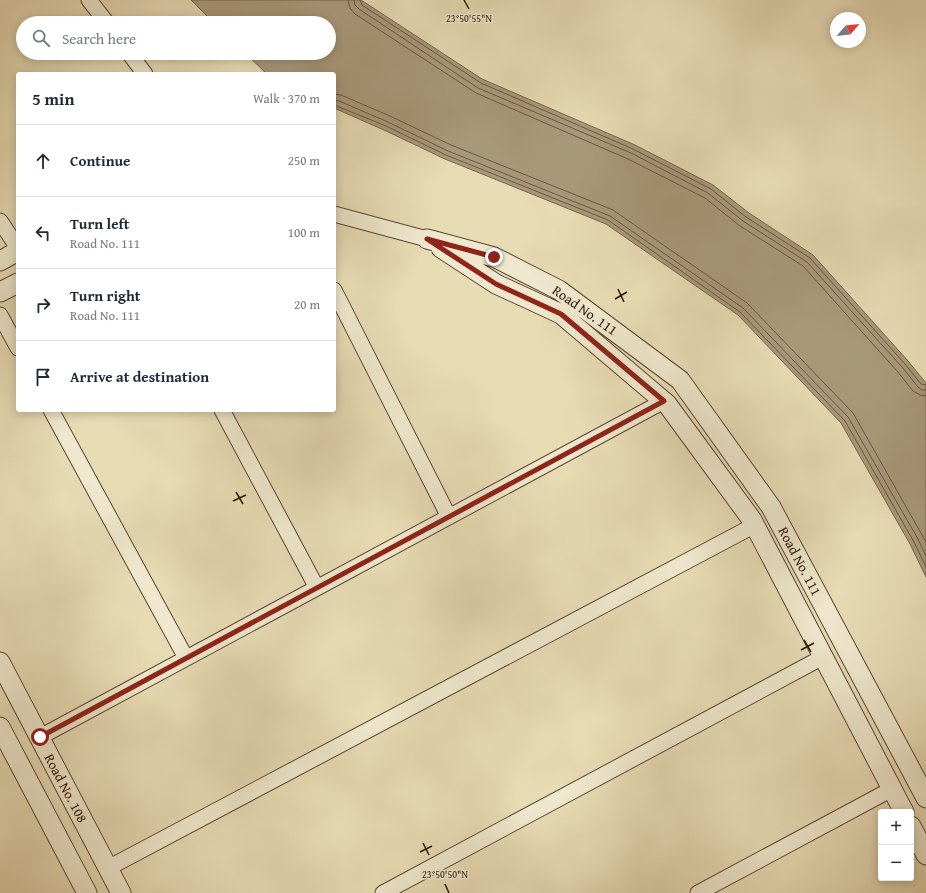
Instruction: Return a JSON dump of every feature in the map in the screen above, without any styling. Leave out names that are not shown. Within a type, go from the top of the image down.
[{"type":"street","points":[[89,0],[102,16]]},
{"type":"street","points":[[134,60],[143,72]]},
{"type":"street","points":[[336,215],[427,239]]},
{"type":"street","points":[[0,221],[16,245]]},
{"type":"street","name":"Road No. 111","points":[[427,239],[496,284],[561,314],[664,401],[755,525],[902,809]]},
{"type":"street","name":"Road No. 111","points":[[427,239],[494,257],[559,290],[680,380],[771,507],[926,798]]},
{"type":"street","points":[[0,261],[16,252]]},
{"type":"street","points":[[0,292],[16,284]]},
{"type":"street","points":[[336,294],[449,517]]},
{"type":"street","points":[[0,315],[16,344]]},
{"type":"street","points":[[40,737],[664,401]]},
{"type":"street","points":[[52,412],[186,658]]},
{"type":"street","points":[[223,412],[317,588]]},
{"type":"street","points":[[108,868],[755,525]]},
{"type":"street","points":[[383,893],[823,657]]},
{"type":"street","name":"Road No. 108","points":[[0,662],[121,893]]},
{"type":"street","points":[[0,727],[88,893]]},
{"type":"street","points":[[698,893],[892,789]]},
{"type":"street","points":[[914,832],[926,855]]},
{"type":"water","points":[[191,0],[361,0],[482,79],[635,145],[713,185],[749,213],[813,255],[926,383],[926,577],[910,544],[841,423],[738,315],[606,224],[445,159],[336,109],[336,72],[265,72],[252,60],[336,60],[336,16],[207,16]]},
{"type":"route","points":[[40,737],[664,401],[561,314],[496,284],[427,239],[494,257]]}]
